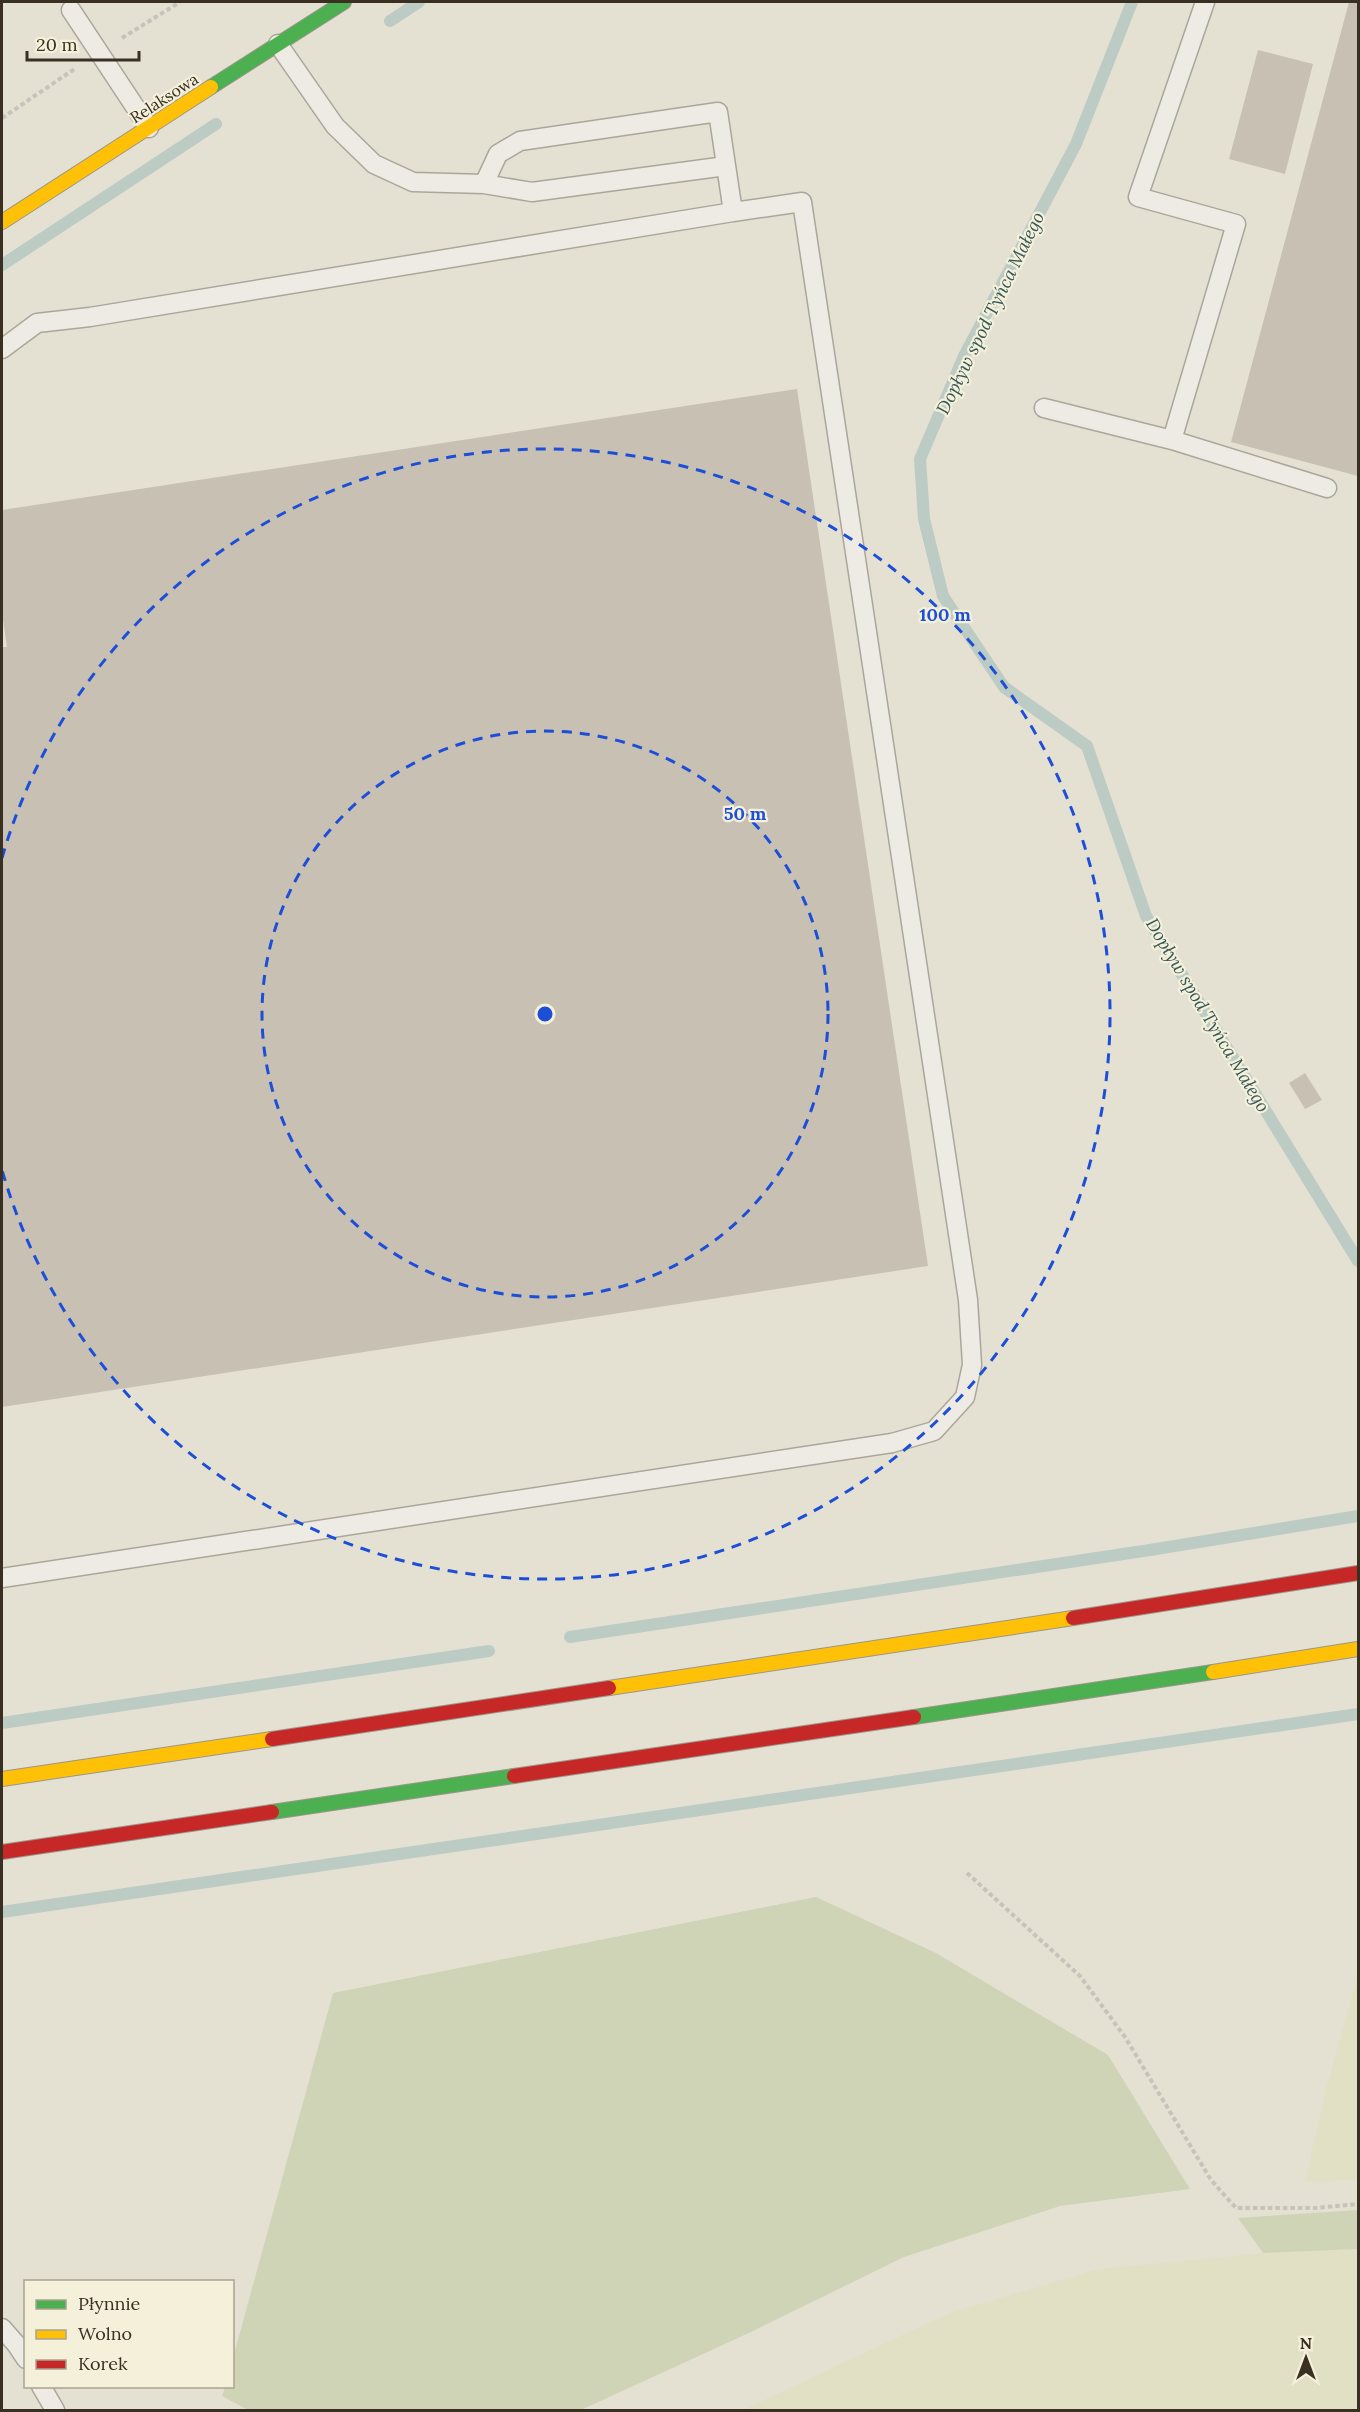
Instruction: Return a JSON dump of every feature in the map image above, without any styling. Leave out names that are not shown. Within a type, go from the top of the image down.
[{"type":"main road","name":"Relaksowa","points":[[2,222],[344,2]]},
{"type":"main road","points":[[2,1779],[886,1647],[1359,1573]]},
{"type":"main road","points":[[2,1852],[1107,1689],[1359,1648]]},
{"type":"lane","points":[[1172,440],[1236,224],[1138,197],[1205,2]]},
{"type":"lane","points":[[71,10],[149,128]]},
{"type":"lane","points":[[278,44],[335,126],[374,164],[413,182],[484,184],[532,192],[726,166]]},
{"type":"lane","points":[[484,184],[498,154],[520,141],[718,112],[734,212]]},
{"type":"lane","points":[[2,349],[38,323],[90,317],[802,202],[969,1300],[972,1365],[965,1397],[934,1431],[892,1443],[2,1578]]},
{"type":"lane","points":[[1044,408],[1172,440],[1327,488]]},
{"type":"lane","points":[[2,2328],[24,2357]]},
{"type":"lane","points":[[42,2388],[55,2410]]},
{"type":"path","points":[[966,1873],[1080,1976],[1125,2037],[1211,2180],[1236,2208],[1314,2208],[1359,2204]]},
{"type":"shaded area","points":[[1358,1974],[1358,2180],[1305,2182],[1326,2089]]},
{"type":"shaded area","points":[[1358,2249],[1358,2410],[743,2410],[949,2313],[1098,2269],[1263,2253]]},
{"type":"green space","points":[[816,1897],[936,1953],[1108,2055],[1190,2189],[1060,2206],[904,2257],[751,2332],[581,2410],[248,2410],[222,2396],[225,2388],[234,2388],[234,2354],[333,1993]]},
{"type":"green space","points":[[1358,2210],[1358,2249],[1263,2253],[1238,2218]]},
{"type":"building","points":[[1349,2],[1358,2],[1358,476],[1231,442]]},
{"type":"building","points":[[1258,50],[1313,64],[1285,174],[1229,159]]},
{"type":"building","points":[[797,389],[928,1266],[2,1407],[2,647],[7,647],[2,613],[2,510]]},
{"type":"building","points":[[1305,1073],[1322,1100],[1305,1109],[1289,1083]]},
{"type":"waterway","points":[[390,21],[419,2]]},
{"type":"waterway","name":"Dopływ spod Tyńca Małego","points":[[1132,2],[1076,144],[964,356],[920,459],[924,519],[943,596],[1004,687],[1087,746],[1146,916],[1358,1261]]},
{"type":"waterway","points":[[2,265],[216,124]]},
{"type":"waterway","points":[[570,1637],[1150,1550],[1358,1516]]},
{"type":"waterway","points":[[2,1723],[489,1651]]},
{"type":"waterway","points":[[2,1912],[1358,1714]]},
{"type":"traffic: fast","points":[[211,87],[344,2]]},
{"type":"traffic: fast","points":[[914,1717],[1213,1672]]},
{"type":"traffic: fast","points":[[272,1812],[514,1776]]},
{"type":"traffic: slow","points":[[2,222],[211,87]]},
{"type":"traffic: slow","points":[[609,1688],[1073,1618]]},
{"type":"traffic: slow","points":[[1213,1672],[1358,1649]]},
{"type":"traffic: slow","points":[[2,1779],[272,1739]]},
{"type":"traffic: jam","points":[[1073,1618],[1358,1573]]},
{"type":"traffic: jam","points":[[272,1739],[609,1688]]},
{"type":"traffic: jam","points":[[514,1776],[914,1717]]},
{"type":"traffic: jam","points":[[2,1852],[272,1812]]}]
